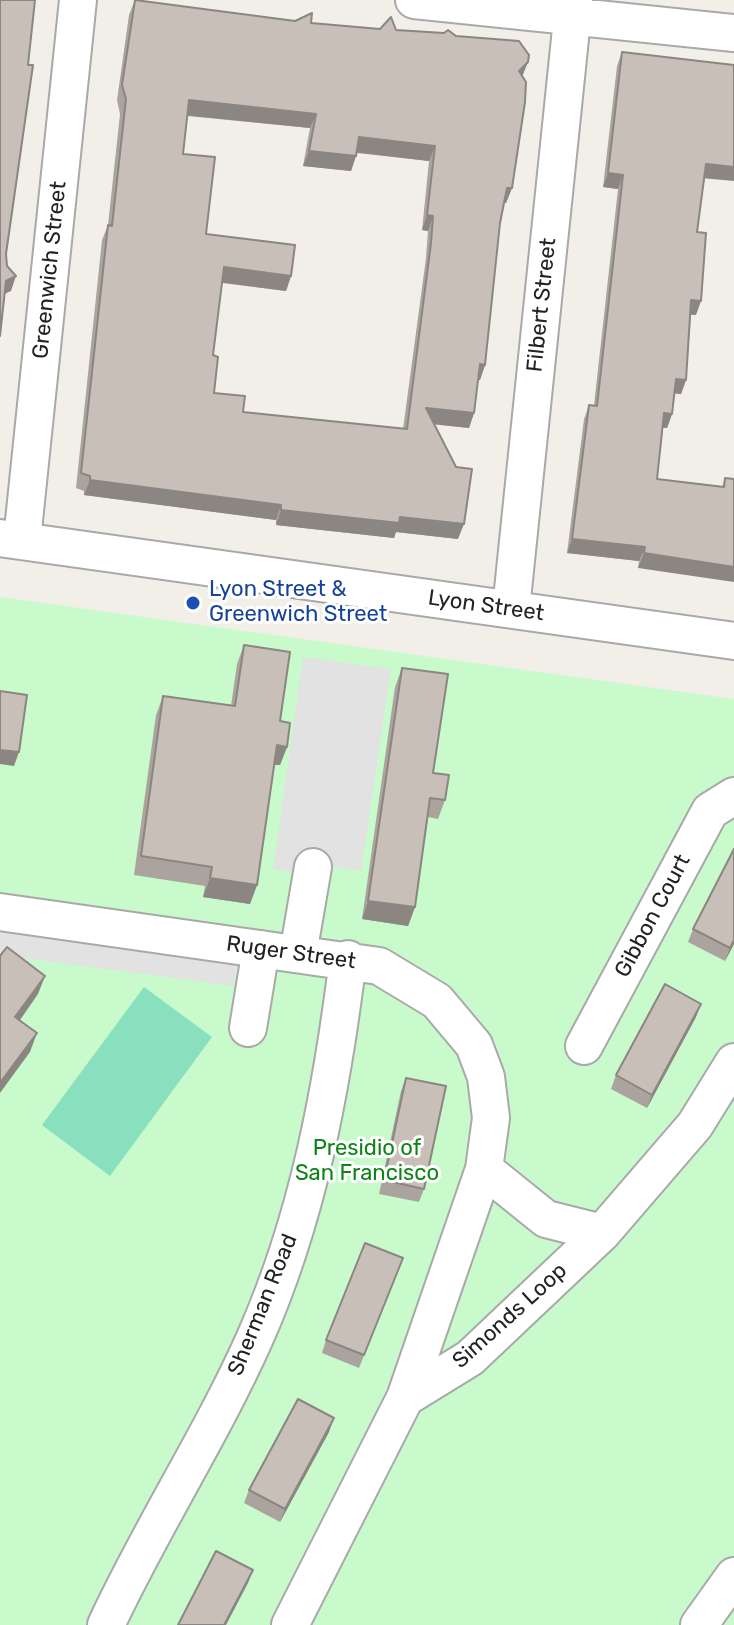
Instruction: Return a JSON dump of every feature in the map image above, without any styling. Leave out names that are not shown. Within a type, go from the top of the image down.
[{"type":"street","name":"Greenwich Street","points":[[11,539],[78,0]]},
{"type":"street","points":[[414,0],[573,8],[734,33]]},
{"type":"street","name":"Filbert Street","points":[[511,609],[573,8]]},
{"type":"street","name":"Lyon Street","points":[[11,539],[734,641]]},
{"type":"street","name":"Gibbon Court","points":[[584,1046],[710,811],[734,796]]},
{"type":"street","points":[[298,954],[313,867]]},
{"type":"street","name":"Ruger Street","points":[[0,912],[348,959],[379,966],[437,1001],[474,1045],[486,1077],[491,1118],[484,1169],[405,1398]]},
{"type":"street","points":[[248,1028],[261,949]]},
{"type":"street","name":"Sherman Road","points":[[106,1625],[255,1339],[315,1156],[334,1071],[348,959]]},
{"type":"street","name":"Simonds Loop","points":[[405,1398],[470,1358],[602,1233],[695,1125],[734,1062]]},
{"type":"street","points":[[484,1169],[546,1219],[602,1233]]},
{"type":"street","points":[[290,1625],[405,1398]]},
{"type":"street","points":[[699,1625],[734,1576]]},
{"type":"green space","name":"Presidio of San Francisco","points":[[0,597],[734,699],[734,1625],[0,1625]]},
{"type":"green space","points":[[144,987],[212,1037],[110,1176],[42,1125]]},
{"type":"shaded area","points":[[303,657],[391,669],[361,871],[329,866],[297,873],[273,869]]},
{"type":"shaded area","points":[[0,932],[237,964],[234,986],[0,955]]},
{"type":"building","points":[[0,0],[35,0],[28,65],[33,65],[6,254],[7,266],[16,276],[6,281],[0,336]]},
{"type":"building","points":[[135,0],[295,21],[312,13],[311,23],[380,29],[391,17],[396,30],[444,33],[448,30],[456,36],[519,41],[529,55],[528,62],[519,71],[526,82],[525,102],[512,188],[507,188],[500,223],[485,365],[480,364],[474,413],[426,408],[456,467],[472,469],[464,524],[400,517],[399,523],[281,510],[281,505],[90,480],[90,476],[81,473],[108,225],[112,226],[126,99],[122,85]],"holes":[[[189,100],[316,114],[309,151],[356,156],[359,137],[435,146],[427,215],[433,216],[431,243],[407,429],[243,412],[245,396],[214,393],[218,357],[213,355],[224,267],[291,276],[295,245],[206,234],[215,157],[183,154]]]},
{"type":"building","points":[[622,52],[734,65],[734,167],[706,164],[697,232],[706,233],[701,301],[691,300],[686,380],[676,379],[672,414],[664,413],[657,479],[724,487],[725,478],[734,479],[734,567],[644,553],[645,547],[572,539],[589,405],[597,406],[623,175],[608,173]]},
{"type":"building","points":[[244,645],[290,652],[280,721],[290,723],[287,747],[277,745],[257,885],[210,878],[212,867],[141,856],[163,696],[235,706]]},
{"type":"building","points":[[402,668],[448,674],[433,773],[449,775],[445,800],[430,798],[415,907],[368,901]]},
{"type":"building","points":[[0,691],[27,695],[19,752],[0,750]]},
{"type":"building","points":[[734,849],[734,940],[730,948],[693,929]]},
{"type":"building","points":[[7,947],[45,976],[15,1017],[37,1033],[0,1083],[0,956]]},
{"type":"building","points":[[665,984],[701,1004],[652,1095],[616,1075]]},
{"type":"building","points":[[406,1078],[446,1086],[424,1189],[384,1180]]},
{"type":"building","points":[[365,1243],[403,1258],[364,1355],[326,1340]]},
{"type":"building","points":[[298,1399],[334,1418],[285,1509],[249,1490]]},
{"type":"building","points":[[216,1551],[253,1570],[224,1625],[178,1625]]},
{"type":"place","name":"Lyon Street & Greenwich Street","points":[[193,603]]}]
